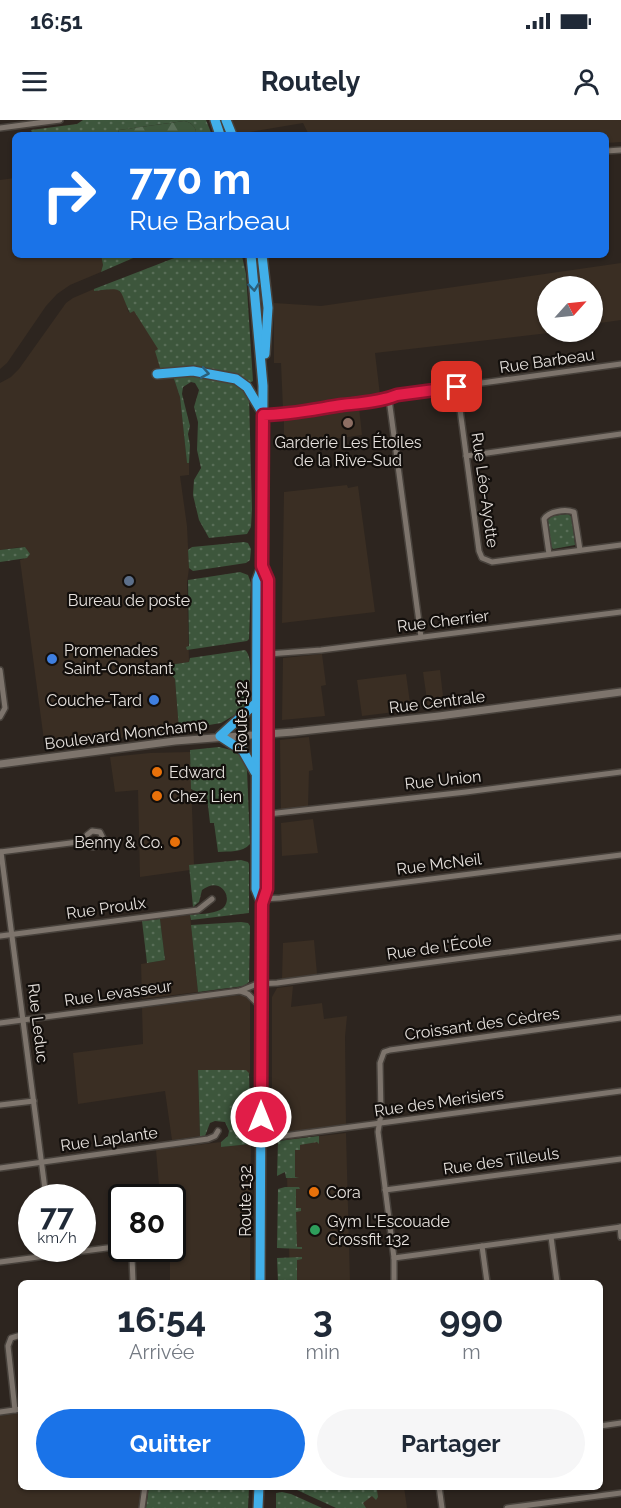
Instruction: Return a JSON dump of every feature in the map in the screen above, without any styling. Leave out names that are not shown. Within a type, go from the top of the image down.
[{"type":"highway","points":[[246,258],[252,266]]},
{"type":"highway","name":"Route 132","points":[[251,258],[263,386],[262,566],[257,580],[256,703],[256,889],[262,900]]},
{"type":"highway","points":[[262,258],[267,295],[263,386]]},
{"type":"highway","points":[[157,374],[193,371],[236,379],[247,387],[263,415]]},
{"type":"highway","name":"Route 132","points":[[260,1280],[262,900],[267,889],[268,814],[268,580],[262,566]]},
{"type":"highway","points":[[256,703],[220,736],[243,751],[256,774]]},
{"type":"highway","points":[[259,1490],[259,1508]]},
{"type":"street","points":[[0,128],[60,120]]},
{"type":"street","name":"Rue Barbeau","points":[[263,415],[621,364]]},
{"type":"street","name":"Rue Léo-Ayotte","points":[[457,387],[479,550],[484,559],[492,562],[549,554]]},
{"type":"street","points":[[388,399],[421,638]]},
{"type":"street","points":[[466,456],[621,434]]},
{"type":"street","points":[[580,550],[574,513],[570,511],[550,513],[544,519],[549,554],[621,545]]},
{"type":"street","name":"Rue Cherrier","points":[[268,654],[421,638],[621,612]]},
{"type":"street","points":[[0,670],[5,708],[0,717]]},
{"type":"street","name":"Rue Centrale","points":[[256,733],[439,716],[621,692]]},
{"type":"street","name":"Boulevard Monchamp","points":[[0,764],[256,733]]},
{"type":"street","name":"Rue Union","points":[[268,814],[621,772]]},
{"type":"street","points":[[1,852],[86,841]]},
{"type":"street","name":"Rue Leduc","points":[[1,852],[45,1184]]},
{"type":"street","name":"Rue McNeil","points":[[262,900],[621,855]]},
{"type":"street","name":"Rue Proulx","points":[[0,936],[198,910],[212,899]]},
{"type":"street","name":"Rue de l'École","points":[[261,983],[277,983],[621,937]]},
{"type":"street","name":"Rue Levasseur","points":[[0,1023],[240,991],[261,983]]},
{"type":"street","points":[[240,991],[248,994],[261,1007]]},
{"type":"street","name":"Croissant des Cèdres","points":[[394,1280],[394,1258],[378,1136],[381,1114],[381,1058],[387,1051],[621,1018]]},
{"type":"street","name":"Rue des Merisiers","points":[[261,1139],[621,1091]]},
{"type":"street","points":[[0,1105],[34,1101]]},
{"type":"street","name":"Rue Laplante","points":[[0,1168],[208,1139],[215,1136],[218,1131]]},
{"type":"street","name":"Rue des Tilleuls","points":[[385,1190],[621,1159]]},
{"type":"street","points":[[394,1258],[620,1227],[621,1237]]},
{"type":"street","points":[[551,1237],[557,1280]]},
{"type":"street","points":[[482,1246],[487,1280]]},
{"type":"street","points":[[0,1262],[18,1258]]},
{"type":"street","points":[[132,1262],[133,1280]]},
{"type":"street","points":[[0,1412],[18,1409],[8,1342],[11,1338],[18,1336]]},
{"type":"street","points":[[603,1426],[621,1423]]},
{"type":"street","points":[[142,1508],[144,1490]]},
{"type":"street","points":[[440,1490],[442,1508]]},
{"type":"street","points":[[507,1508],[621,1493]]},
{"type":"shaded area","points":[[232,120],[621,120],[621,142],[609,143],[609,132],[308,132],[303,123],[237,132]]},
{"type":"shaded area","points":[[12,178],[12,258],[102,258],[103,265],[101,272],[70,285],[57,294],[46,306],[7,363],[0,369],[0,180]]},
{"type":"shaded area","points":[[621,263],[621,320],[603,323],[603,276],[537,276],[537,334],[375,353],[380,395],[283,409],[281,363],[274,363],[274,303],[321,306]]},
{"type":"shaded area","points":[[116,288],[125,297],[128,311],[130,313],[134,310],[159,349],[161,371],[173,376],[180,397],[187,462],[189,463],[189,475],[180,476],[187,526],[189,662],[163,666],[175,679],[179,730],[45,748],[20,560],[24,559],[21,547],[0,550],[0,383],[19,369],[66,303],[94,289],[95,291]]},
{"type":"shaded area","points":[[359,407],[362,435],[284,446],[284,418]]},
{"type":"shaded area","points":[[347,485],[348,488],[358,486],[375,612],[282,623],[284,492]]},
{"type":"shaded area","points":[[322,654],[326,685],[321,686],[325,716],[282,720],[283,658]]},
{"type":"shaded area","points":[[440,670],[444,705],[428,707],[423,672]]},
{"type":"shaded area","points":[[406,674],[411,710],[362,716],[357,680]]},
{"type":"shaded area","points":[[309,737],[313,770],[309,771],[308,807],[281,810],[280,740]]},
{"type":"shaded area","points":[[190,752],[194,865],[189,865],[190,870],[140,877],[138,790],[115,792],[110,757]]},
{"type":"shaded area","points":[[313,819],[318,853],[282,856],[281,823]]},
{"type":"shaded area","points":[[190,915],[198,992],[142,999],[141,964],[165,960],[160,919]]},
{"type":"shaded area","points":[[314,940],[317,974],[282,979],[283,943]]},
{"type":"shaded area","points":[[293,986],[291,1007],[322,1003],[324,1019],[347,1016],[345,1037],[346,1124],[286,1132],[276,1132],[272,1129],[272,997],[277,988]]},
{"type":"shaded area","points":[[247,996],[250,1001],[250,1075],[249,1073],[198,1070],[200,1136],[172,1140],[165,1091],[78,1104],[73,1053],[143,1044],[142,1008]]},
{"type":"shaded area","points":[[346,1133],[350,1280],[290,1280],[286,1140]]},
{"type":"shaded area","points":[[221,1142],[221,1147],[251,1144],[250,1280],[170,1280],[170,1262],[186,1262],[186,1184],[159,1184],[156,1150]]},
{"type":"shaded area","points":[[18,1413],[18,1490],[141,1490],[138,1508],[0,1508],[0,1416]]},
{"type":"shaded area","points":[[373,1490],[404,1490],[407,1508],[357,1508],[372,1495]]},
{"type":"green space","points":[[83,120],[206,120],[211,132],[196,132],[193,125],[184,121],[119,130],[118,132],[32,132],[31,130],[77,124]]},
{"type":"green space","points":[[184,121],[193,125],[196,132],[118,132],[119,130]]},
{"type":"green space","points":[[102,258],[133,258],[101,272]]},
{"type":"green space","points":[[174,258],[242,258],[246,274],[253,381],[248,384],[243,380],[161,371],[155,351],[158,349],[134,311],[130,313],[120,291],[111,289],[94,291],[94,289]]},
{"type":"green space","points":[[193,374],[232,382],[244,390],[249,397],[252,509],[251,527],[247,534],[209,538],[199,520],[193,495],[194,480],[201,468],[197,450],[198,422],[194,407],[199,390],[195,383],[191,382],[183,387],[182,394],[190,426],[189,463],[187,463],[180,397],[173,376]]},
{"type":"green space","points":[[568,514],[572,517],[575,545],[553,549],[548,520],[552,516]]},
{"type":"green space","points":[[248,543],[251,549],[250,560],[246,563],[193,571],[189,568],[188,550],[192,547]]},
{"type":"green space","points":[[25,547],[30,554],[27,558],[0,562],[0,550]]},
{"type":"green space","points":[[240,572],[248,575],[251,583],[249,639],[187,650],[186,647],[189,646],[188,580]]},
{"type":"green space","points":[[245,650],[250,661],[250,669],[249,688],[243,710],[221,723],[179,730],[175,679],[171,674],[166,673],[162,666],[189,662],[190,658]]},
{"type":"green space","points":[[219,747],[239,752],[246,762],[250,844],[235,851],[218,852],[214,823],[210,823],[207,797],[191,789],[190,750]]},
{"type":"green space","points":[[241,860],[249,864],[249,913],[191,920],[190,915],[220,910],[225,906],[227,896],[221,887],[209,886],[202,890],[199,902],[193,907],[189,865]]},
{"type":"green space","points":[[160,919],[165,960],[147,963],[142,921]]},
{"type":"green space","points":[[248,923],[250,926],[249,982],[244,986],[198,992],[191,925]]},
{"type":"green space","points":[[198,1070],[246,1070],[249,1073],[251,1144],[221,1147],[221,1142],[228,1136],[229,1131],[225,1122],[210,1123],[205,1136],[200,1136]]},
{"type":"green space","points":[[319,1136],[319,1144],[317,1142],[300,1145],[300,1150],[295,1150],[295,1177],[299,1178],[286,1178],[285,1172],[277,1176],[278,1141]]},
{"type":"green space","points":[[299,1187],[300,1189],[296,1189],[296,1208],[301,1208],[301,1211],[296,1212],[297,1247],[302,1247],[302,1249],[277,1248],[278,1189]]},
{"type":"green space","points":[[302,1257],[297,1260],[297,1280],[278,1280],[277,1258]]},
{"type":"green space","points":[[149,1490],[249,1490],[248,1508],[146,1508]]},
{"type":"green space","points":[[297,1490],[377,1490],[376,1500],[372,1496],[363,1503],[366,1508],[336,1508]]},
{"type":"green space","points":[[282,1492],[322,1508],[276,1508],[276,1493]]},
{"type":"place","name":"Garderie Les Étoiles de la Rive-Sud","points":[[348,423]]},
{"type":"place","name":"Bureau de poste","points":[[129,581]]},
{"type":"place","name":"Promenades Saint-Constant","points":[[52,659]]},
{"type":"place","name":"Couche-Tard","points":[[154,700]]},
{"type":"place","name":"Edward","points":[[157,772]]},
{"type":"place","name":"Chez Lien","points":[[157,796]]},
{"type":"place","name":"Benny & Co.","points":[[175,842]]},
{"type":"place","name":"Cora","points":[[314,1192]]},
{"type":"place","name":"Gym L'Escouade Crossfit 132","points":[[315,1230]]},
{"type":"route","points":[[261,1117],[262,904],[267,889],[268,792],[268,580],[262,566],[263,415],[361,403],[388,399],[397,395],[457,387]]}]
